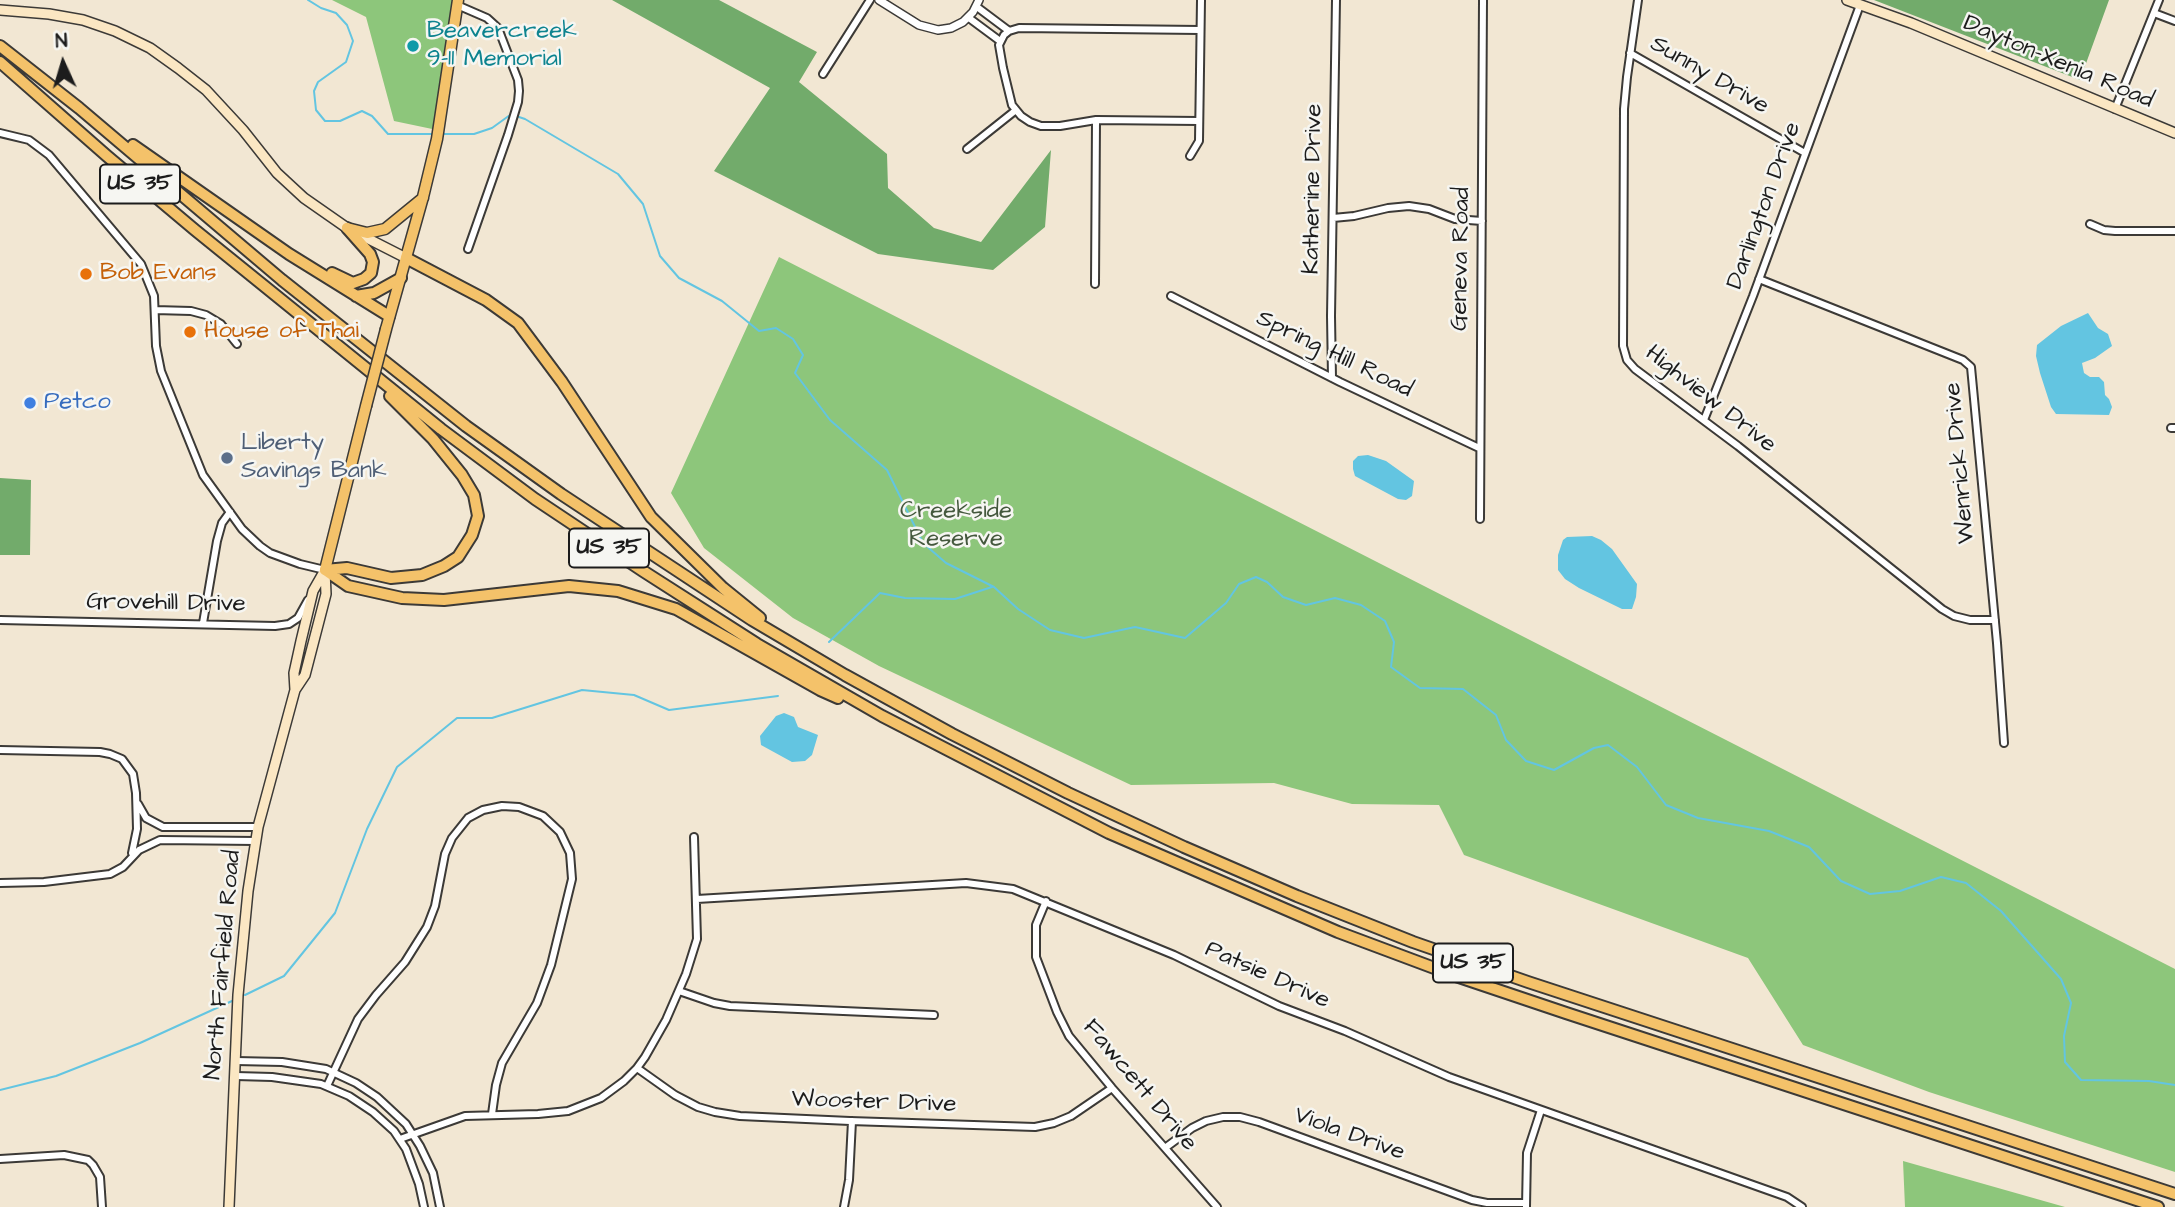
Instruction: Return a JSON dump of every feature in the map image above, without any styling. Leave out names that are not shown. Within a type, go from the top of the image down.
[{"type":"highway","name":"US 35","points":[[0,46],[79,108],[282,280],[466,426],[561,494],[752,620],[952,734],[1068,793],[1184,847],[1413,942],[2175,1194]]},
{"type":"highway","name":"US 35","points":[[0,62],[137,181],[441,429],[557,513],[757,644],[882,716],[1110,833],[1338,932],[1541,1005],[2158,1207]]},
{"type":"highway","points":[[79,108],[289,254],[389,316]]},
{"type":"highway","points":[[289,254],[353,283],[365,279],[372,272],[373,262],[370,254],[347,228]]},
{"type":"highway","points":[[406,258],[486,300],[519,323],[556,372],[651,517],[723,588],[805,651]]},
{"type":"highway","points":[[356,296],[374,293],[401,278]]},
{"type":"highway","points":[[325,570],[347,568],[391,578],[422,575],[458,557],[472,535],[478,516],[474,495],[448,457],[351,358]]},
{"type":"highway","points":[[325,570],[348,586],[402,598],[444,600],[569,586],[597,587],[628,593],[676,610],[820,690],[882,716]]},
{"type":"main road","name":"Dayton-Xenia Road","points":[[1852,1],[2175,133]]},
{"type":"main road","name":"North Fairfield Road","points":[[229,1207],[243,936],[258,827],[295,690],[294,673],[313,591],[325,570],[389,316],[423,197],[445,87],[457,2]]},
{"type":"main road","points":[[0,10],[83,20],[115,31],[150,48],[206,90],[243,130],[277,173],[304,198],[347,228],[406,258]]},
{"type":"main road","points":[[347,228],[367,233],[384,229],[423,197]]},
{"type":"main road","name":"North Fairfield Road","points":[[295,690],[305,675],[326,594],[325,570]]},
{"type":"street","points":[[823,74],[870,0]]},
{"type":"street","points":[[879,0],[932,30],[951,29],[969,18],[978,3],[1009,31]]},
{"type":"street","points":[[1191,156],[1199,141],[1201,0]]},
{"type":"street","name":"Katherine Drive","points":[[1332,378],[1336,0]]},
{"type":"street","name":"Geneva Road","points":[[1480,519],[1483,0]]},
{"type":"street","name":"Highview Drive","points":[[1638,0],[1624,109],[1623,346],[1627,360],[1942,609],[1954,616],[1970,620],[1995,620]]},
{"type":"street","points":[[2115,109],[2159,0]]},
{"type":"street","name":"Darlington Drive","points":[[1704,420],[1805,153],[1852,1]]},
{"type":"street","points":[[457,2],[487,18],[498,29],[518,80],[518,102],[468,249]]},
{"type":"street","points":[[2154,13],[2175,21]]},
{"type":"street","points":[[969,18],[1000,41]]},
{"type":"street","points":[[1199,121],[1096,120],[1066,126],[1030,122],[1016,110],[1010,98],[999,51],[1000,41],[1009,31],[1019,28],[1200,30]]},
{"type":"street","name":"Sunny Drive","points":[[1630,53],[1805,153]]},
{"type":"street","points":[[967,149],[1016,110]]},
{"type":"street","points":[[1095,284],[1096,120]]},
{"type":"street","points":[[0,133],[29,141],[49,155],[141,264],[151,285],[161,371],[199,466],[230,512],[249,537],[270,553],[325,570]]},
{"type":"street","points":[[1333,218],[1409,206],[1429,209],[1455,219],[1482,221]]},
{"type":"street","points":[[2090,224],[2104,230],[2175,232]]},
{"type":"street","name":"Wenrick Drive","points":[[1759,279],[1963,360],[1971,367],[2004,743]]},
{"type":"street","name":"Spring Hill Road","points":[[1171,296],[1332,378],[1479,448]]},
{"type":"street","points":[[155,310],[191,311],[206,315],[220,324],[237,344]]},
{"type":"street","points":[[203,623],[217,541],[222,523],[230,512]]},
{"type":"street","name":"Grovehill Drive","points":[[0,620],[275,626],[289,624],[298,618],[313,591]]},
{"type":"street","points":[[0,750],[100,752],[116,756],[130,769],[134,779],[136,840],[130,858]]},
{"type":"street","points":[[136,800],[146,818],[163,827],[258,827]]},
{"type":"street","points":[[327,1086],[358,1019],[405,962],[428,927],[445,854],[452,838],[465,822],[483,810],[502,806],[519,807],[543,816],[560,832],[570,853],[572,879],[551,965],[537,1003],[502,1063],[492,1114]]},
{"type":"street","points":[[400,1139],[466,1116],[568,1111],[601,1098],[638,1068],[679,990],[697,939],[694,837]]},
{"type":"street","points":[[0,883],[44,883],[107,875],[118,870],[143,847],[160,840],[256,841]]},
{"type":"street","name":"Patsie Drive","points":[[697,899],[966,883],[1013,889],[1174,955],[1279,1006],[1345,1031],[1449,1077],[1787,1197],[1802,1207]]},
{"type":"street","name":"Fawcett Drive","points":[[1046,901],[1036,925],[1035,950],[1038,965],[1069,1036],[1217,1207]]},
{"type":"street","points":[[679,990],[730,1006],[934,1015]]},
{"type":"street","points":[[236,1061],[312,1066],[333,1072],[377,1097],[396,1113],[413,1134],[433,1173],[440,1207]]},
{"type":"street","name":"Wooster Drive","points":[[638,1068],[682,1098],[715,1112],[740,1116],[852,1121],[1035,1127],[1071,1116],[1112,1088]]},
{"type":"street","points":[[236,1076],[300,1080],[327,1086],[373,1112],[388,1124],[400,1139],[415,1172],[424,1207]]},
{"type":"street","points":[[1526,1205],[1527,1153],[1541,1110]]},
{"type":"street","name":"Viola Drive","points":[[1165,1148],[1206,1121],[1240,1117],[1472,1200],[1526,1205]]},
{"type":"street","points":[[844,1207],[849,1180],[852,1121]]},
{"type":"street","points":[[0,1159],[64,1155],[86,1160],[93,1165],[100,1177],[102,1207]]},
{"type":"green space","points":[[332,0],[458,0],[437,130],[394,121],[366,17]]},
{"type":"green space","points":[[612,0],[719,0],[817,52],[799,82],[887,154],[888,188],[934,228],[981,242],[1051,150],[1045,227],[993,270],[878,254],[714,171],[770,88]]},
{"type":"green space","points":[[1874,0],[2109,0],[2080,80]]},
{"type":"green space","name":"Creekside Reserve","points":[[779,257],[2175,969],[2175,1172],[1929,1092],[1803,1045],[1748,958],[1464,855],[1439,805],[1352,804],[1274,783],[1131,785],[879,666],[793,618],[704,548],[671,493]]},
{"type":"green space","points":[[0,478],[31,480],[30,555],[0,555]]},
{"type":"green space","points":[[1903,1161],[2065,1207],[1905,1207]]},
{"type":"water","points":[[2088,313],[2098,328],[2108,334],[2112,346],[2082,363],[2084,373],[2090,377],[2099,377],[2104,382],[2105,395],[2112,407],[2109,415],[2056,414],[2051,407],[2040,373],[2036,356],[2037,345],[2061,326]]},
{"type":"water","points":[[1368,455],[1386,461],[1414,481],[1412,496],[1406,500],[1398,499],[1355,476],[1353,461],[1358,456]]},
{"type":"water","points":[[1592,536],[1612,549],[1637,584],[1632,609],[1622,609],[1579,588],[1565,579],[1558,570],[1558,555],[1563,540],[1567,537]]},
{"type":"water","points":[[784,713],[794,717],[798,727],[818,735],[812,755],[805,761],[792,762],[761,745],[760,736],[776,716]]},
{"type":"waterway","points":[[308,0],[336,13],[347,25],[353,41],[346,62],[318,82],[314,91],[316,110],[325,121],[340,121],[362,111],[372,116],[388,134],[435,134]]},
{"type":"waterway","points":[[441,134],[474,134],[492,128],[510,115]]},
{"type":"waterway","points":[[516,116],[618,174],[643,204],[660,256],[679,278],[722,301],[759,331],[776,328],[793,339],[803,355],[795,373],[830,420],[887,470],[923,543],[946,563],[994,587],[1018,609],[1050,630],[1084,638],[1135,627],[1185,638],[1226,603],[1239,584],[1256,577],[1267,582],[1283,597],[1306,605],[1335,598],[1361,605],[1385,621],[1394,642],[1391,667],[1420,688],[1463,689],[1496,715],[1506,740],[1526,761],[1554,770],[1594,748],[1608,745],[1637,767],[1666,805],[1698,818],[1769,831],[1809,847],[1841,881],[1870,894],[1900,891],[1941,877],[1966,883],[2001,911],[2061,979],[2071,1003],[2064,1036],[2065,1062],[2081,1080],[2149,1081],[2175,1085]]},
{"type":"waterway","points":[[829,642],[880,593],[905,598],[955,599],[992,587]]},
{"type":"waterway","points":[[245,995],[284,976],[335,913],[367,829],[397,767],[457,718],[492,718],[582,690],[634,695],[669,710],[778,696]]},
{"type":"waterway","points":[[0,1090],[56,1076],[140,1043],[232,1001]]},
{"type":"place","name":"Beavercreek 9-11 Memorial","points":[[413,46]]},
{"type":"place","name":"Bob Evans","points":[[86,274]]},
{"type":"place","name":"House of Thai","points":[[190,332]]},
{"type":"place","name":"Petco","points":[[30,403]]},
{"type":"place","name":"Liberty Savings Bank","points":[[227,458]]}]
